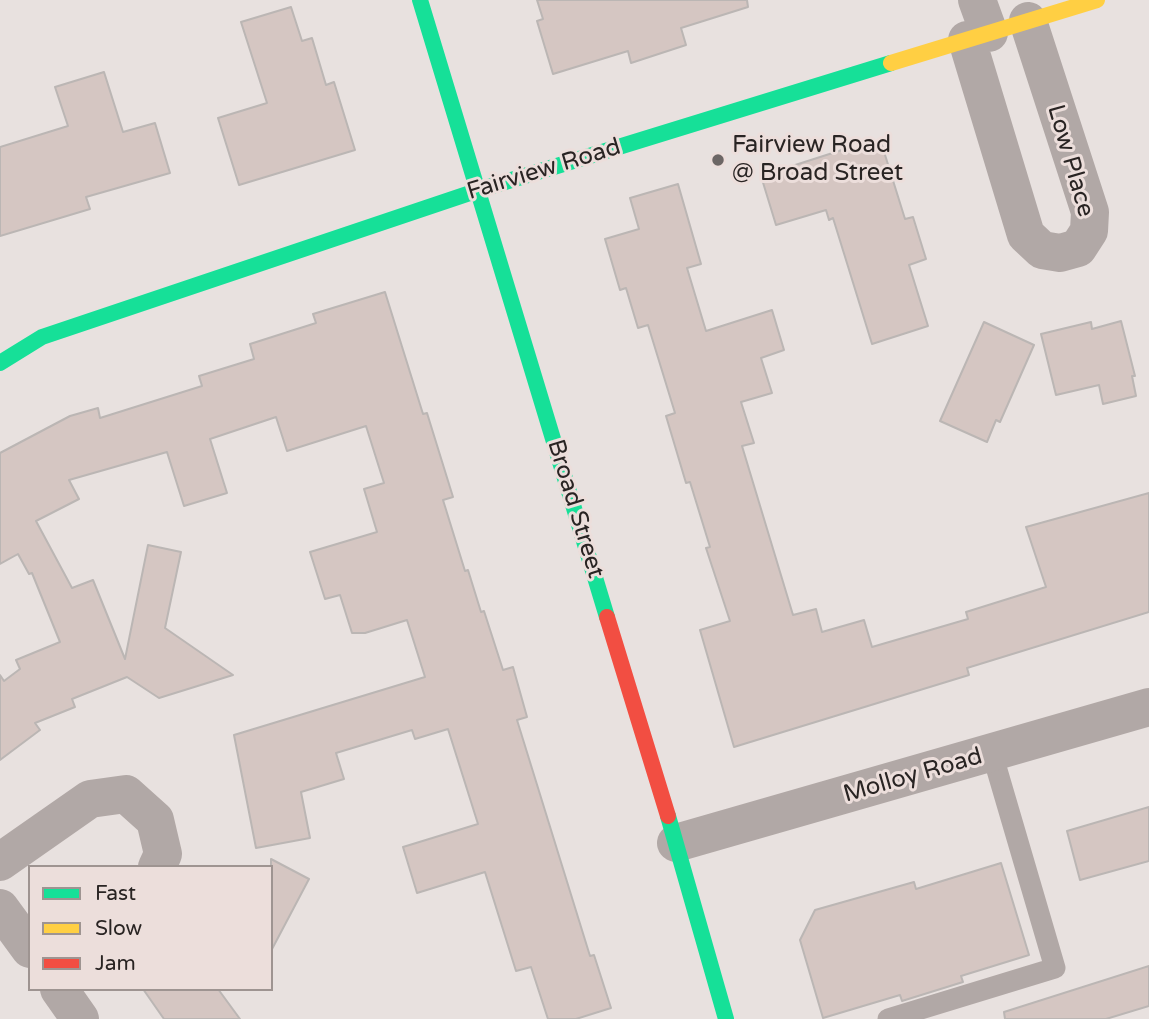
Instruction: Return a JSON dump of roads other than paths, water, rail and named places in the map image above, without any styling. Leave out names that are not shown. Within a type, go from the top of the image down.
[{"type":"street","name":"Broad Street","points":[[420,0],[676,843],[726,1019]]},
{"type":"street","name":"Fairview Road","points":[[0,363],[42,337],[977,24],[1028,21],[1097,0]]},
{"type":"street","name":"Low Place","points":[[977,24],[1026,235],[1042,250],[1060,253],[1078,248],[1089,231],[1090,212],[1028,21]]},
{"type":"street","name":"Molloy Road","points":[[676,843],[1149,708]]},
{"type":"street","points":[[0,862],[90,799],[126,794],[155,820],[163,854],[158,865]]},
{"type":"street","points":[[0,908],[28,946]]},
{"type":"street","points":[[60,991],[80,1019]]},
{"type":"lane","points":[[888,1019],[1055,968],[992,753]]},
{"type":"place","name":"Fairview Road @ Broad Street","points":[[718,160]]}]
